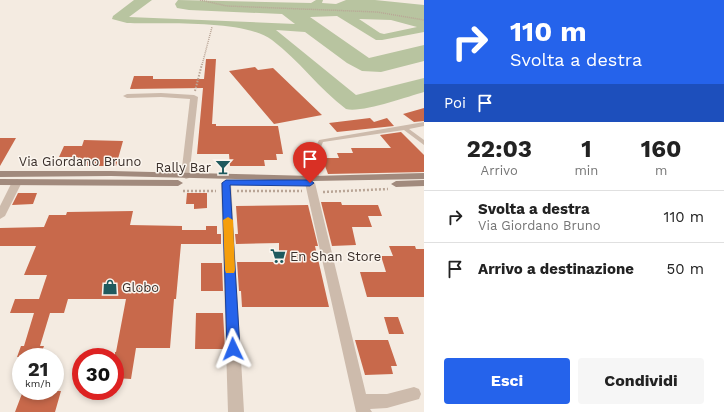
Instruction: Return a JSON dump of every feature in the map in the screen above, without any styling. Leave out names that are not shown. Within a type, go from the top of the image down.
[{"type":"main road","name":"Via Giordano Bruno","points":[[0,174],[127,174],[313,184],[424,176]]},
{"type":"main road","name":"Via Giordano Bruno","points":[[0,182],[226,187],[313,184],[424,183]]},
{"type":"street","points":[[127,96],[161,95],[194,97],[186,176]]},
{"type":"street","points":[[0,216],[17,182]]},
{"type":"street","points":[[313,184],[362,406],[371,403],[385,403],[414,394]]},
{"type":"street","points":[[226,187],[236,412]]},
{"type":"lane","points":[[313,184],[316,152],[321,141],[424,124]]},
{"type":"lane","points":[[405,128],[424,143]]},
{"type":"path","points":[[200,0],[212,4],[227,6],[377,12],[424,20]]},
{"type":"path","points":[[194,97],[212,27]]},
{"type":"path","points":[[179,191],[226,187],[313,184],[393,189]]},
{"type":"green space","points":[[134,0],[152,0],[129,17],[295,24],[282,14],[189,10],[177,8],[175,4],[178,0],[311,3],[316,0],[323,0],[322,3],[336,4],[346,0],[375,0],[424,5],[424,32],[382,40],[376,40],[337,16],[310,17],[369,58],[424,45],[424,61],[381,72],[362,71],[347,63],[305,32],[276,30],[356,95],[424,78],[424,92],[373,107],[353,110],[346,109],[327,93],[282,48],[272,40],[259,33],[243,29],[202,24],[127,23],[112,19],[113,16]],"holes":[[[359,19],[391,20],[417,27],[384,34],[380,33]]]},
{"type":"building","points":[[206,59],[216,59],[212,124],[216,124],[216,126],[278,126],[283,154],[276,154],[277,160],[264,160],[265,166],[230,166],[229,154],[197,154],[203,88],[130,89],[134,76],[153,76],[153,79],[204,79]]},
{"type":"building","points":[[255,67],[258,70],[273,68],[322,115],[274,124],[229,71]]},
{"type":"building","points":[[424,108],[424,121],[414,122],[403,114]]},
{"type":"building","points":[[370,118],[374,122],[387,118],[394,126],[337,132],[329,123]]},
{"type":"building","points":[[401,132],[424,155],[424,172],[328,174],[322,158],[339,158],[337,153],[353,153],[351,148],[391,148],[380,135]]},
{"type":"building","points":[[0,138],[16,138],[0,166]]},
{"type":"building","points":[[84,140],[123,141],[116,166],[74,166],[78,157],[59,157],[64,146],[82,146]]},
{"type":"building","points":[[18,193],[37,193],[33,204],[12,205]]},
{"type":"building","points":[[187,193],[207,193],[207,208],[194,209],[194,204],[186,204]]},
{"type":"building","points":[[321,202],[341,202],[342,205],[378,205],[382,216],[368,216],[372,227],[352,227],[356,245],[332,246]]},
{"type":"building","name":"En Shan Store","points":[[308,205],[318,246],[315,246],[329,307],[242,307],[241,291],[239,291],[237,262],[279,262],[279,243],[236,244],[235,234],[238,234],[236,206]]},
{"type":"building","name":"Globo","points":[[133,211],[130,225],[182,226],[182,230],[206,230],[206,226],[217,226],[217,234],[221,234],[221,244],[181,244],[170,348],[136,348],[131,379],[124,379],[124,348],[117,348],[126,299],[68,299],[64,313],[50,313],[40,346],[44,346],[43,348],[20,348],[21,346],[24,346],[34,313],[10,313],[15,299],[39,299],[47,275],[24,275],[36,246],[0,246],[0,228],[44,227],[49,215],[66,215],[67,212]]},
{"type":"building","points":[[389,246],[415,246],[416,249],[424,249],[424,297],[367,297],[360,272],[386,272],[381,256],[393,256]]},
{"type":"building","points":[[201,263],[222,263],[223,291],[201,291]]},
{"type":"building","points":[[196,313],[223,313],[225,349],[195,349]]},
{"type":"building","points":[[384,317],[398,317],[404,334],[389,334]]},
{"type":"building","points":[[355,340],[388,340],[397,366],[391,366],[393,374],[365,375]]},
{"type":"building","points":[[20,400],[58,400],[55,412],[15,412]]},
{"type":"slow traffic","points":[[228,220],[230,270]]},
{"type":"place","name":"Rally Bar","points":[[223,167]]},
{"type":"place","name":"En Shan Store","points":[[278,256]]},
{"type":"place","name":"Globo","points":[[110,287]]},
{"type":"route","points":[[233,349],[226,183],[310,183]]}]
